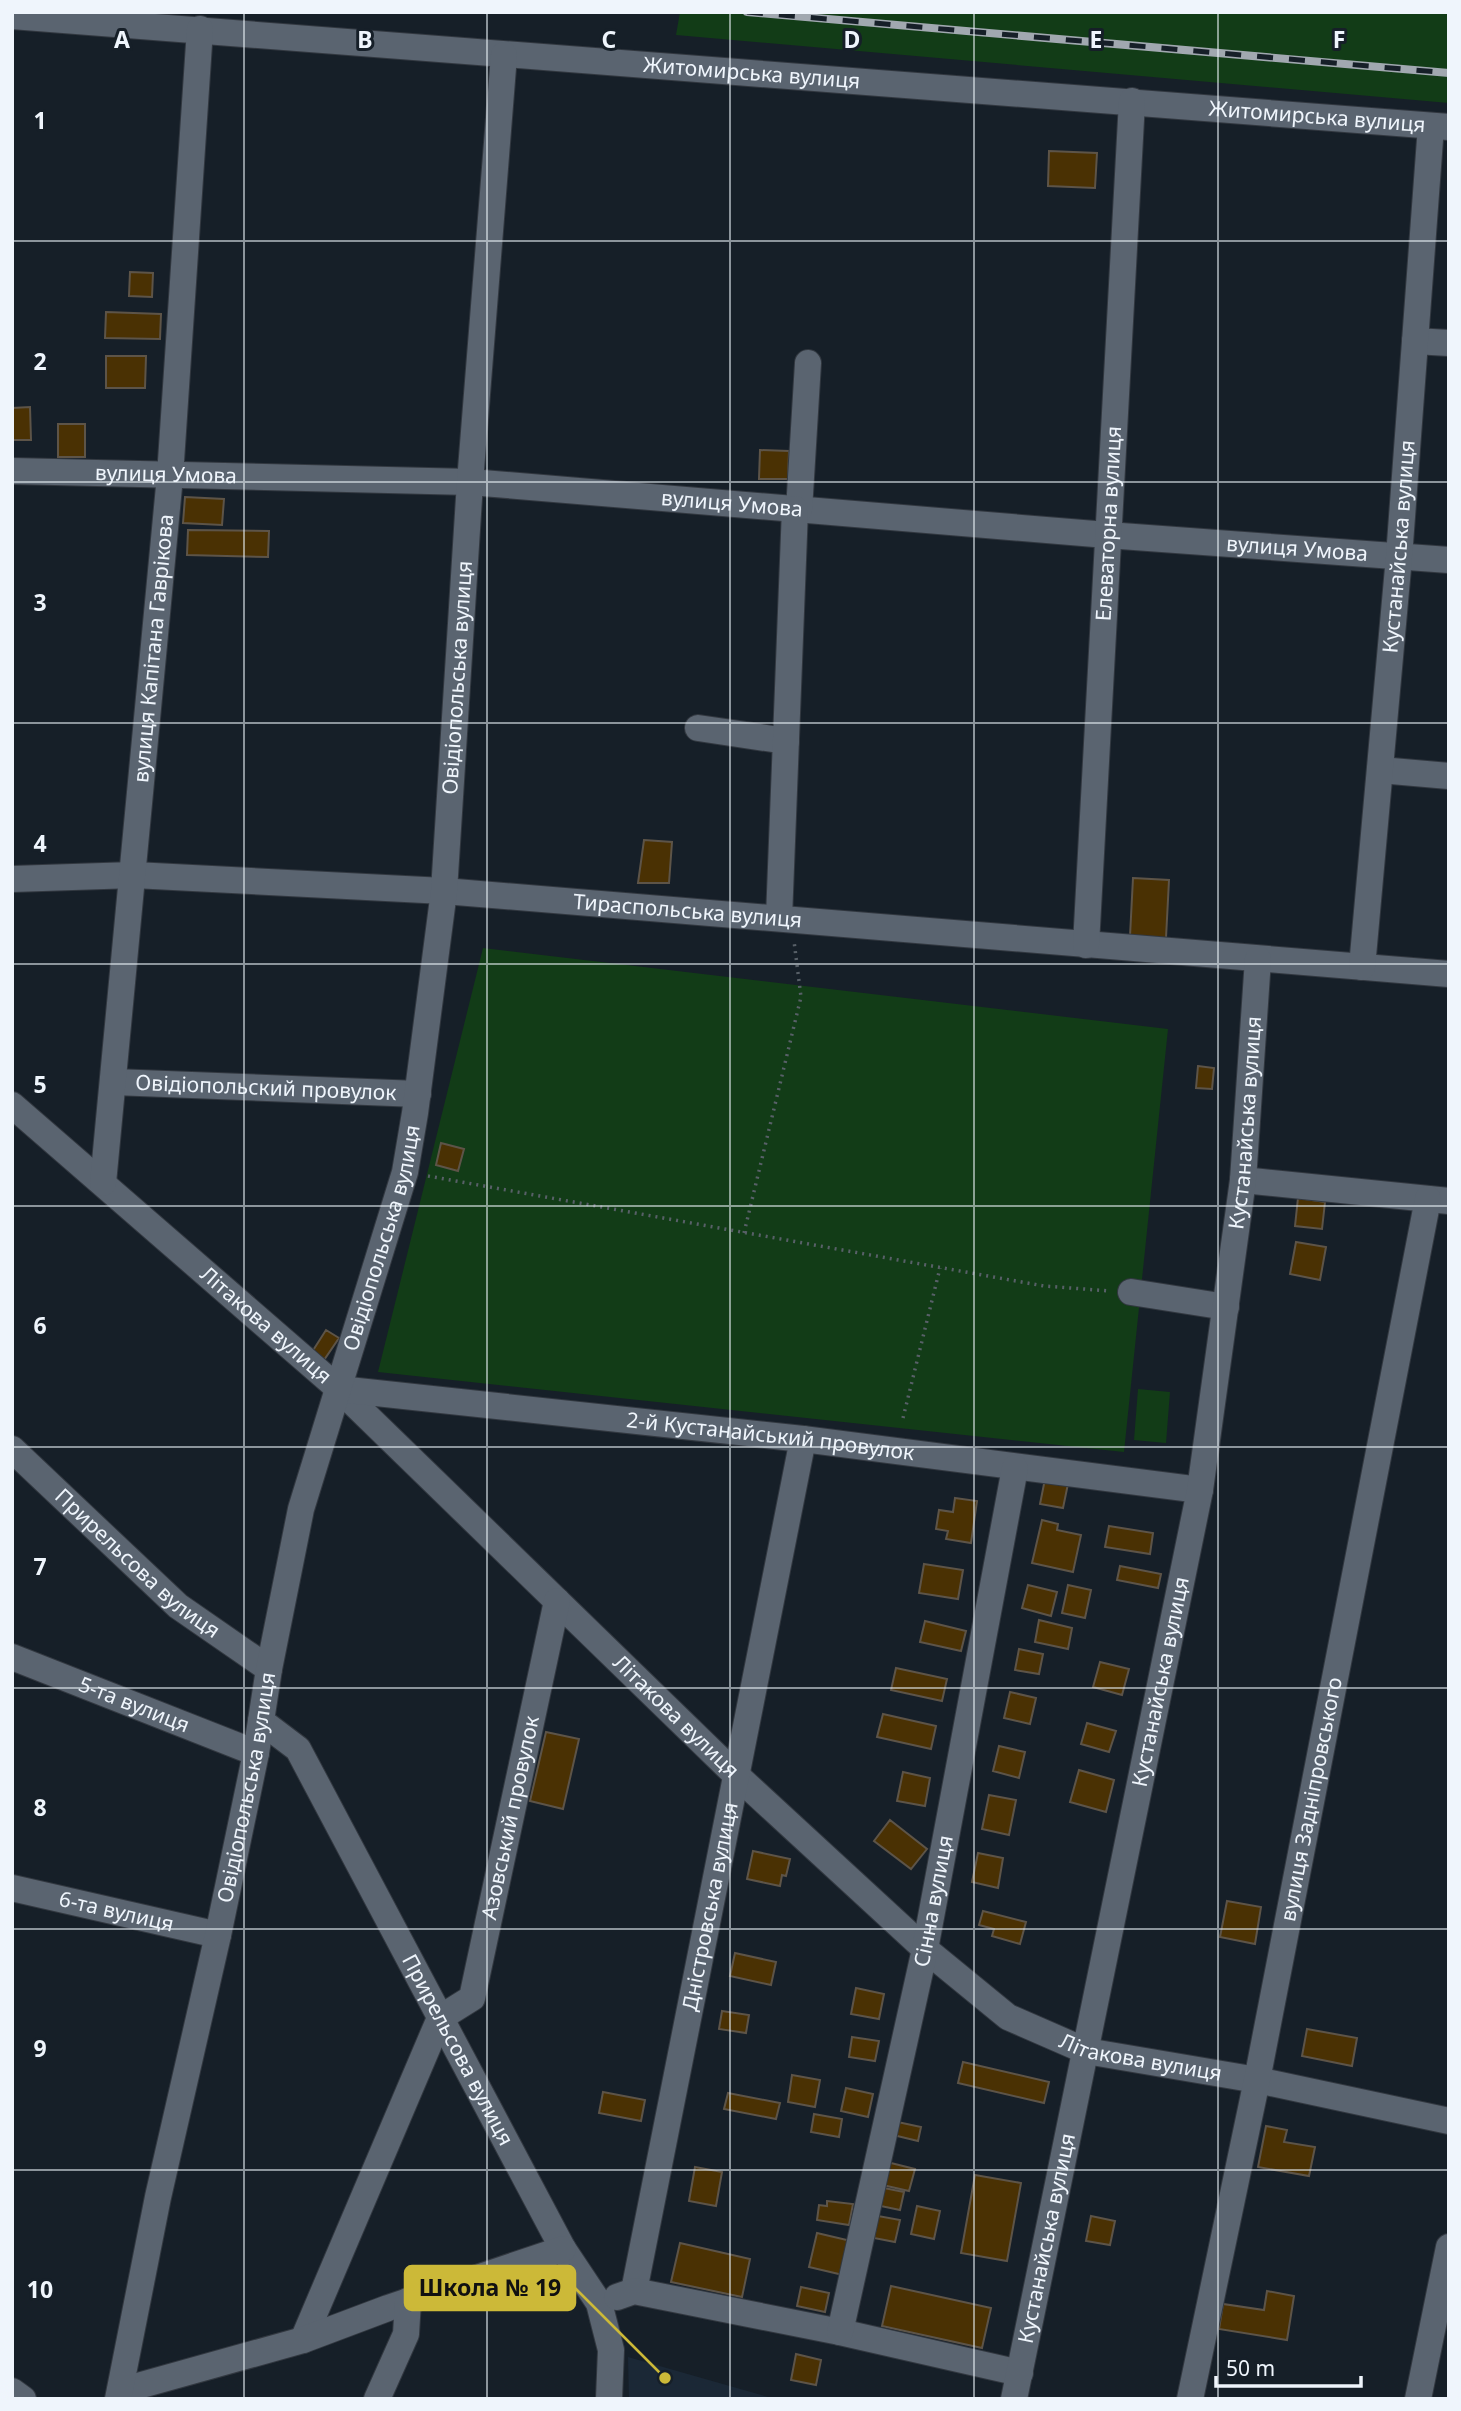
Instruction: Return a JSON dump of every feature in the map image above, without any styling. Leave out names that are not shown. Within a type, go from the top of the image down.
[{"type":"street","name":"Житомирська вулиця","points":[[12,16],[1440,127]]},
{"type":"street","name":"вулиця Капітана Гаврікова","points":[[103,1183],[170,476],[200,29]]},
{"type":"street","name":"Овідіопольська вулиця","points":[[119,2395],[158,2197],[219,1935],[301,1509],[405,1172],[418,1094],[444,891],[470,482],[504,55]]},
{"type":"street","name":"Елеваторна вулиця","points":[[1086,946],[1132,101]]},
{"type":"street","name":"Кустанайська вулиця","points":[[1362,967],[1399,557],[1415,341],[1440,127]]},
{"type":"street","points":[[1415,341],[1449,343]]},
{"type":"street","points":[[785,919],[786,741],[797,510],[808,363]]},
{"type":"street","name":"вулиця Умова","points":[[12,471],[470,482],[1107,536],[1449,561]]},
{"type":"street","points":[[698,728],[786,741]]},
{"type":"street","points":[[1380,770],[1449,776]]},
{"type":"street","name":"Тираспольська вулиця","points":[[12,879],[134,875],[444,891],[1449,974]]},
{"type":"street","name":"Кустанайська вулиця","points":[[1017,2386],[1200,1490],[1243,1180],[1258,960]]},
{"type":"street","name":"Овідіопольский провулок","points":[[114,1082],[418,1094]]},
{"type":"street","name":"Літакова вулиця","points":[[12,1104],[339,1389],[735,1774],[925,1949],[1008,2017],[1086,2051],[1257,2080],[1449,2121]]},
{"type":"street","points":[[1243,1180],[1439,1200]]},
{"type":"street","name":"вулиця Задніпровського","points":[[1190,2399],[1439,1200]]},
{"type":"street","points":[[1131,1292],[1226,1307]]},
{"type":"street","name":"2-й Кустанайський провулок","points":[[339,1389],[803,1439],[1200,1490]]},
{"type":"street","name":"Дністровська вулиця","points":[[634,2291],[803,1439]]},
{"type":"street","name":"Прирельсова вулиця","points":[[12,1448],[178,1606],[270,1669]]},
{"type":"street","name":"Сінна вулиця","points":[[840,2332],[925,1949],[1015,1468]]},
{"type":"street","name":"Азовський провулок","points":[[440,2018],[472,1998],[557,1601]]},
{"type":"street","name":"5-та вулиця","points":[[12,1657],[256,1753]]},
{"type":"street","name":"Прирельсова вулиця","points":[[261,1721],[298,1749],[563,2249],[599,2303],[611,2350],[608,2399]]},
{"type":"street","name":"6-та вулиця","points":[[12,1888],[219,1935]]},
{"type":"street","points":[[303,2340],[440,2018]]},
{"type":"street","points":[[1418,2399],[1449,2247]]},
{"type":"street","points":[[119,2395],[303,2340],[408,2301],[563,2249]]},
{"type":"street","points":[[599,2303],[634,2291],[840,2332],[1017,2386]]},
{"type":"street","points":[[377,2399],[406,2334],[408,2301]]},
{"type":"street","points":[[12,2390],[23,2399]]},
{"type":"path","points":[[744,1233],[801,997],[785,919]]},
{"type":"path","points":[[405,1172],[1044,1286],[1131,1292]]},
{"type":"path","points":[[903,1418],[940,1268]]},
{"type":"shaded area","points":[[628,2357],[775,2399],[629,2399]]},
{"type":"green space","points":[[680,12],[1449,12],[1449,103],[676,35]]},
{"type":"green space","points":[[483,948],[1168,1029],[1124,1452],[378,1372]]},
{"type":"green space","points":[[1138,1389],[1170,1392],[1166,1443],[1134,1440]]},
{"type":"building","points":[[1049,151],[1097,153],[1095,188],[1048,186]]},
{"type":"building","points":[[130,272],[153,273],[152,297],[129,296]]},
{"type":"building","points":[[106,312],[161,314],[160,339],[105,338]]},
{"type":"building","points":[[106,356],[146,356],[145,388],[106,388]]},
{"type":"building","points":[[30,407],[31,440],[12,440],[12,408]]},
{"type":"building","points":[[58,424],[85,424],[85,457],[58,457]]},
{"type":"building","points":[[760,450],[789,451],[788,479],[759,479]]},
{"type":"building","points":[[185,497],[224,499],[222,525],[183,523]]},
{"type":"building","points":[[188,530],[269,531],[268,557],[187,555]]},
{"type":"building","points":[[644,840],[672,842],[669,883],[638,883]]},
{"type":"building","points":[[1133,878],[1169,880],[1166,938],[1130,936]]},
{"type":"building","points":[[1198,1066],[1214,1068],[1212,1089],[1196,1088]]},
{"type":"building","points":[[441,1143],[464,1149],[458,1171],[436,1165]]},
{"type":"building","points":[[1298,1198],[1325,1202],[1322,1229],[1295,1226]]},
{"type":"building","points":[[1296,1242],[1326,1247],[1320,1280],[1290,1274]]},
{"type":"building","points":[[326,1330],[339,1338],[324,1360],[312,1352]]},
{"type":"building","points":[[1046,1474],[1069,1479],[1063,1508],[1040,1504]]},
{"type":"building","points":[[955,1498],[977,1501],[971,1543],[946,1539],[948,1531],[936,1529],[939,1510],[953,1512]]},
{"type":"building","points":[[1042,1520],[1058,1524],[1057,1530],[1081,1535],[1073,1572],[1032,1563]]},
{"type":"building","points":[[1109,1526],[1153,1533],[1150,1554],[1105,1547]]},
{"type":"building","points":[[924,1564],[963,1570],[958,1599],[919,1593]]},
{"type":"building","points":[[1120,1566],[1161,1574],[1158,1588],[1117,1580]]},
{"type":"building","points":[[1028,1585],[1057,1592],[1051,1616],[1022,1608]]},
{"type":"building","points":[[1068,1585],[1091,1590],[1085,1618],[1062,1613]]},
{"type":"building","points":[[1039,1620],[1072,1628],[1068,1649],[1035,1642]]},
{"type":"building","points":[[925,1621],[966,1631],[961,1651],[920,1642]]},
{"type":"building","points":[[1019,1649],[1043,1654],[1039,1674],[1015,1670]]},
{"type":"building","points":[[1100,1662],[1129,1669],[1122,1695],[1093,1687]]},
{"type":"building","points":[[896,1668],[947,1679],[942,1701],[891,1690]]},
{"type":"building","points":[[1010,1692],[1036,1698],[1030,1724],[1004,1718]]},
{"type":"building","points":[[883,1714],[936,1726],[931,1749],[877,1737]]},
{"type":"building","points":[[1087,1723],[1116,1731],[1109,1752],[1081,1744]]},
{"type":"building","points":[[546,1732],[579,1739],[563,1809],[530,1801]]},
{"type":"building","points":[[999,1746],[1025,1752],[1019,1778],[993,1771]]},
{"type":"building","points":[[1079,1770],[1114,1780],[1106,1812],[1070,1802]]},
{"type":"building","points":[[903,1772],[930,1778],[925,1806],[897,1801]]},
{"type":"building","points":[[989,1795],[1016,1800],[1009,1835],[982,1829]]},
{"type":"building","points":[[890,1820],[927,1849],[911,1869],[874,1841]]},
{"type":"building","points":[[753,1851],[790,1859],[786,1876],[782,1875],[780,1886],[747,1879]]},
{"type":"building","points":[[978,1853],[1003,1858],[998,1888],[972,1882]]},
{"type":"building","points":[[1227,1901],[1261,1907],[1255,1944],[1220,1937]]},
{"type":"building","points":[[983,1911],[1026,1922],[1020,1944],[992,1936],[994,1929],[979,1925]]},
{"type":"building","points":[[735,1953],[776,1962],[771,1985],[730,1976]]},
{"type":"building","points":[[856,1988],[884,1994],[879,2019],[851,2014]]},
{"type":"building","points":[[722,2011],[749,2015],[746,2033],[719,2029]]},
{"type":"building","points":[[1307,2029],[1357,2038],[1352,2066],[1302,2056]]},
{"type":"building","points":[[852,2037],[879,2041],[875,2061],[849,2057]]},
{"type":"building","points":[[963,2062],[1049,2082],[1044,2103],[958,2083]]},
{"type":"building","points":[[792,2075],[820,2080],[815,2107],[788,2102]]},
{"type":"building","points":[[846,2088],[873,2094],[868,2117],[841,2111]]},
{"type":"building","points":[[603,2092],[645,2100],[641,2121],[599,2113]]},
{"type":"building","points":[[728,2093],[780,2103],[776,2119],[724,2109]]},
{"type":"building","points":[[814,2114],[842,2119],[839,2137],[811,2132]]},
{"type":"building","points":[[893,2121],[921,2127],[918,2141],[889,2134]]},
{"type":"building","points":[[1266,2126],[1287,2130],[1284,2142],[1315,2147],[1309,2176],[1258,2167]]},
{"type":"building","points":[[883,2161],[915,2169],[909,2191],[878,2184]]},
{"type":"building","points":[[695,2167],[722,2172],[716,2206],[689,2201]]},
{"type":"building","points":[[975,2175],[1021,2183],[1007,2261],[961,2253]]},
{"type":"building","points":[[879,2187],[904,2192],[900,2210],[876,2205]]},
{"type":"building","points":[[827,2201],[853,2204],[849,2225],[817,2220],[819,2205],[827,2206]]},
{"type":"building","points":[[917,2206],[940,2211],[934,2239],[911,2234]]},
{"type":"building","points":[[878,2216],[900,2220],[895,2242],[874,2238]]},
{"type":"building","points":[[1091,2216],[1115,2221],[1110,2245],[1086,2241]]},
{"type":"building","points":[[817,2233],[851,2241],[843,2275],[809,2267]]},
{"type":"building","points":[[680,2243],[750,2259],[742,2297],[671,2282]]},
{"type":"building","points":[[891,2286],[991,2308],[982,2348],[882,2326]]},
{"type":"building","points":[[801,2287],[829,2293],[825,2312],[797,2306]]},
{"type":"building","points":[[1267,2291],[1294,2296],[1287,2340],[1219,2329],[1223,2304],[1264,2310]]},
{"type":"building","points":[[796,2354],[821,2360],[816,2385],[791,2380]]},
{"type":"railway","points":[[747,12],[1449,73]]},
{"type":"place","name":"Школа № 19","points":[[665,2378]]}]
